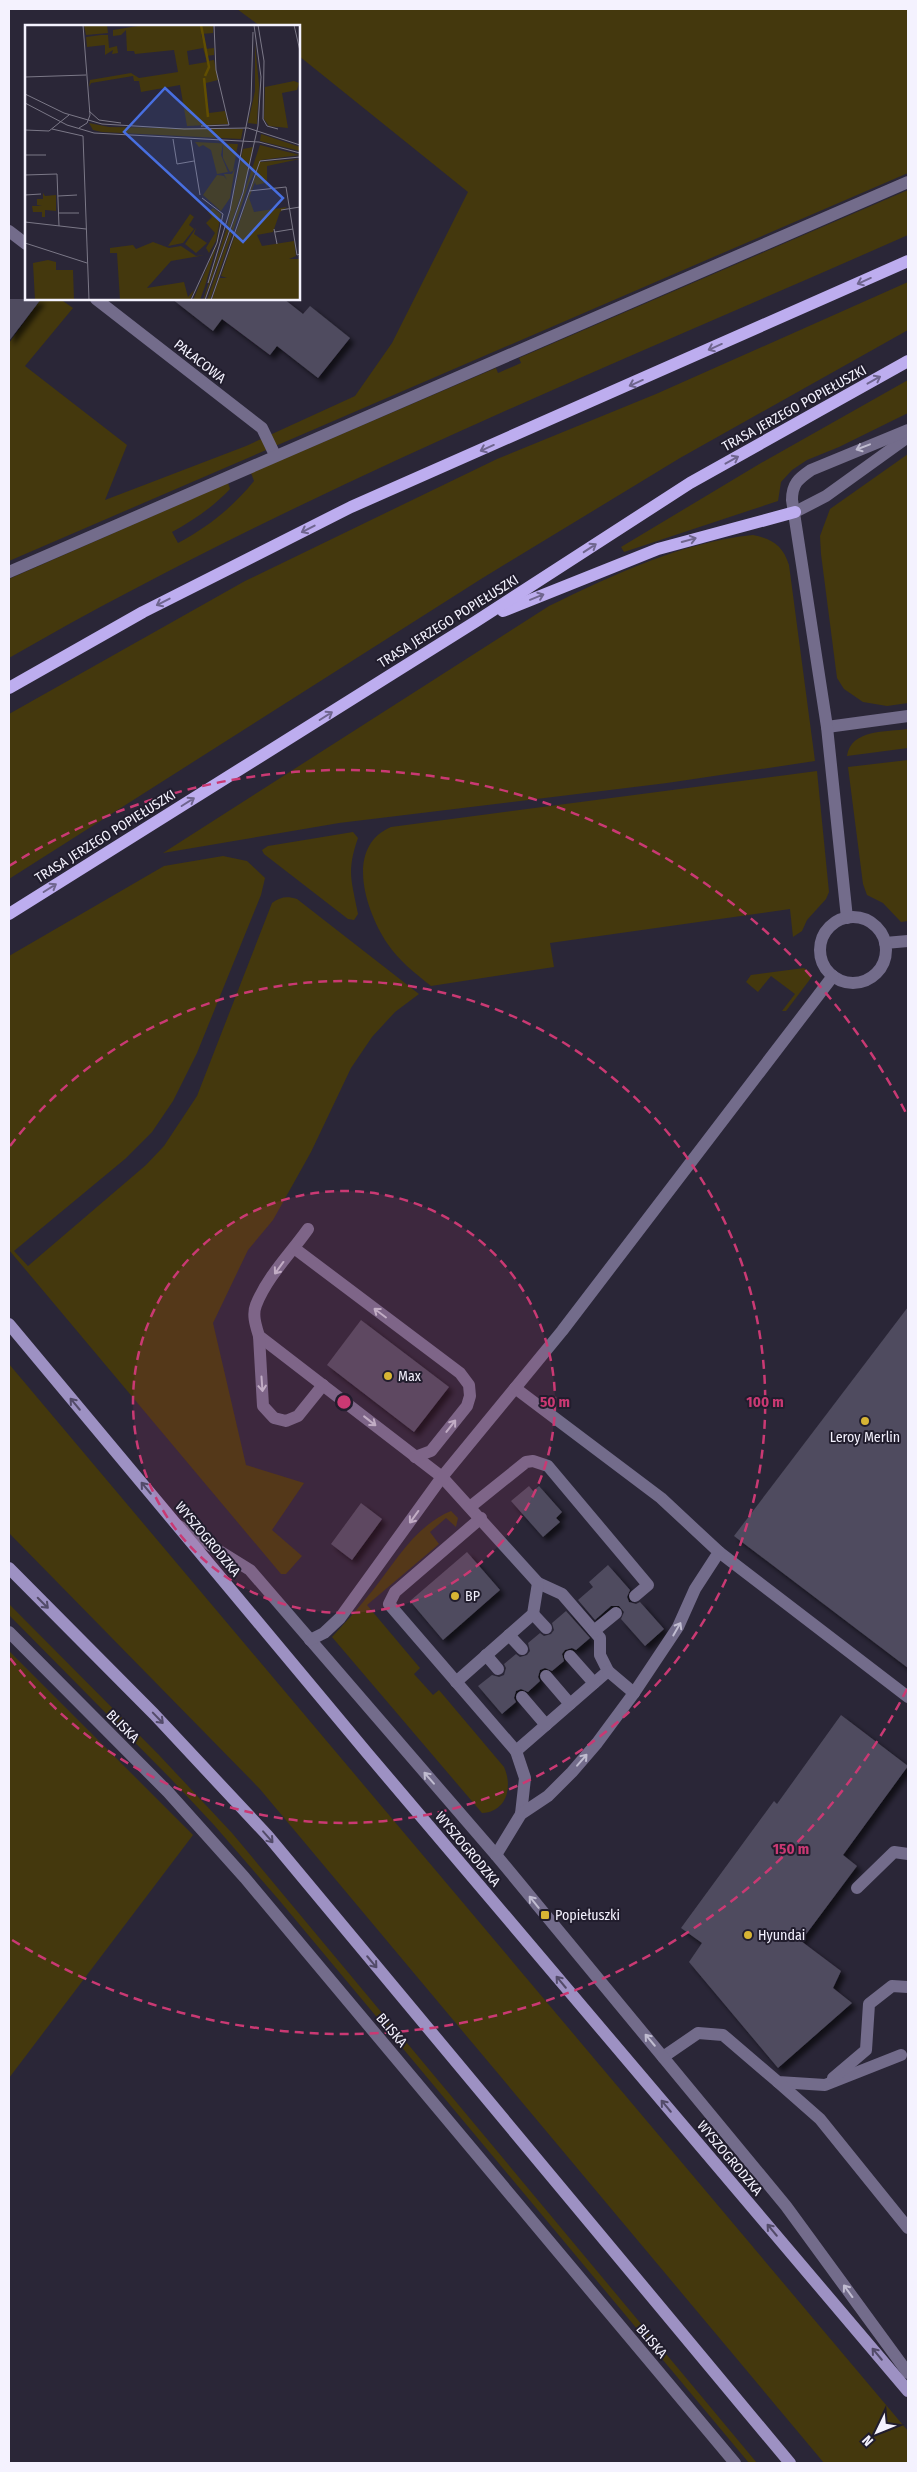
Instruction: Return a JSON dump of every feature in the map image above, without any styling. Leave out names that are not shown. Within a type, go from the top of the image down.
[{"type":"main road","points":[[9,688],[143,612],[352,507],[908,262]]},
{"type":"main road","name":"TRASA JERZEGO POPIEŁUSZKI","points":[[9,914],[475,622],[690,484],[908,361]]},
{"type":"main road","points":[[475,622],[658,549],[795,512]]},
{"type":"main road","name":"WYSZOGRODZKA","points":[[9,1324],[381,1769],[908,2391]]},
{"type":"main road","points":[[9,1568],[154,1714],[268,1836],[790,2463]]},
{"type":"street","points":[[9,572],[908,182]]},
{"type":"street","points":[[9,231],[25,243]]},
{"type":"street","name":"PAŁACOWA","points":[[97,300],[262,428],[275,455]]},
{"type":"street","points":[[847,918],[827,727],[792,488],[798,480],[811,470],[908,430]]},
{"type":"street","points":[[795,512],[826,496],[908,437]]},
{"type":"street","points":[[827,727],[908,716]]},
{"type":"street","points":[[847,918],[862,919],[875,926],[885,943],[883,963],[870,978],[851,983],[833,976],[822,961],[821,942],[830,926],[847,918]]},
{"type":"street","points":[[885,943],[908,940]]},
{"type":"street","points":[[310,1640],[324,1633],[340,1618],[442,1477],[562,1330],[833,976]]},
{"type":"street","points":[[308,1229],[255,1306],[254,1321],[259,1336],[263,1406],[274,1418],[286,1421],[298,1416],[323,1385]]},
{"type":"street","points":[[294,1248],[460,1373],[469,1385],[470,1396],[467,1406],[431,1451],[415,1457]]},
{"type":"street","points":[[259,1336],[442,1477],[538,1583],[562,1594],[600,1638],[600,1655],[608,1671],[634,1693]]},
{"type":"street","points":[[515,1388],[661,1498],[719,1552],[908,1697]]},
{"type":"street","points":[[470,1507],[526,1462],[533,1461],[548,1466],[648,1585],[635,1596]]},
{"type":"street","points":[[481,1518],[395,1592],[388,1604],[516,1751],[525,1778],[521,1814]]},
{"type":"street","points":[[178,1525],[250,1570],[496,1855],[786,2206],[908,2373]]},
{"type":"street","points":[[496,1855],[521,1814],[548,1796],[572,1772],[634,1693],[678,1627],[695,1589],[719,1552]]},
{"type":"street","points":[[456,1682],[533,1614],[538,1583]]},
{"type":"street","points":[[594,1631],[616,1613]]},
{"type":"street","points":[[533,1614],[546,1628]]},
{"type":"street","name":"BLISKA","points":[[9,1632],[168,1792],[245,1878],[735,2463]]},
{"type":"street","points":[[509,1634],[522,1649]]},
{"type":"street","points":[[486,1655],[498,1669]]},
{"type":"street","points":[[570,1656],[594,1684]]},
{"type":"street","points":[[516,1751],[608,1671]]},
{"type":"street","points":[[546,1676],[570,1704]]},
{"type":"street","points":[[522,1697],[546,1725]]},
{"type":"street","points":[[857,1888],[894,1852],[908,1854]]},
{"type":"street","points":[[825,2085],[866,2050],[869,2004],[892,1986],[908,1987]]},
{"type":"street","points":[[664,2057],[698,2033],[723,2036],[820,2119],[908,2228]]},
{"type":"street","points":[[778,2082],[825,2085],[901,2056]]},
{"type":"shaded area","points":[[237,9],[908,9],[908,173],[9,561],[9,343],[40,300],[61,300],[73,308],[25,366],[127,445],[105,500],[246,446],[355,396],[392,343],[468,192],[300,57],[300,25],[259,25]]},
{"type":"shaded area","points":[[908,190],[908,235],[453,434],[340,487],[228,541],[118,598],[9,658],[9,579],[228,483],[230,489],[217,502],[196,518],[172,532],[178,543],[209,523],[237,500],[254,481],[251,473],[496,368],[498,373],[521,363],[519,358]]},
{"type":"shaded area","points":[[908,282],[908,330],[680,458],[481,579],[9,879],[9,714],[245,581],[497,459],[656,394]]},
{"type":"shaded area","points":[[908,380],[908,413],[839,447],[807,460],[792,470],[781,482],[778,501],[624,552],[621,547],[761,463]]},
{"type":"shaded area","points":[[908,454],[908,703],[887,706],[863,702],[844,689],[837,678],[820,536],[830,509]]},
{"type":"shaded area","points":[[753,535],[776,544],[784,553],[789,565],[815,761],[667,783],[339,823],[163,853],[549,606],[623,572],[674,552],[726,539]]},
{"type":"shaded area","points":[[908,729],[908,748],[847,756],[850,747],[862,736]]},
{"type":"shaded area","points":[[908,760],[908,921],[901,922],[883,903],[867,895],[863,884],[848,767]]},
{"type":"shaded area","points":[[817,771],[829,892],[826,899],[807,920],[802,931],[793,937],[790,909],[550,943],[554,967],[431,986],[407,966],[387,943],[379,930],[367,898],[364,864],[368,849],[376,836],[391,827]]},
{"type":"shaded area","points":[[353,832],[358,838],[351,868],[358,914],[354,920],[348,919],[264,854],[262,850],[268,846]]},
{"type":"shaded area","points":[[223,856],[247,861],[265,878],[261,895],[197,1053],[173,1101],[152,1132],[125,1159],[14,1251],[28,1266],[146,1165],[164,1146],[197,1096],[272,903],[275,901],[281,898],[297,899],[419,994],[395,1012],[372,1037],[351,1068],[311,1152],[273,1220],[248,1250],[213,1323],[246,1465],[304,1483],[272,1530],[302,1556],[286,1574],[281,1574],[9,1250],[9,956],[164,866]]},
{"type":"shaded area","points":[[804,968],[810,972],[811,978],[786,1011],[782,1011],[795,994],[771,976],[758,992],[746,982],[751,975]]},
{"type":"shaded area","points":[[9,1364],[908,2431],[908,2463],[824,2463],[259,1788],[9,1533]]},
{"type":"shaded area","points":[[451,1511],[458,1518],[456,1527],[446,1518],[430,1532],[439,1544],[367,1605],[420,1668],[414,1674],[433,1695],[439,1690],[504,1767],[508,1782],[506,1797],[497,1808],[490,1812],[482,1813],[332,1637],[368,1596],[407,1545],[427,1526]]},
{"type":"shaded area","points":[[9,1604],[159,1755],[232,1833],[757,2463],[749,2463],[279,1900],[214,1825],[9,1615]]},
{"type":"shaded area","points":[[9,1651],[193,1835],[9,2078]]},
{"type":"building","points":[[9,299],[40,300],[9,341]]},
{"type":"building","points":[[173,300],[285,300],[303,314],[310,306],[350,338],[318,378],[277,346],[270,355],[222,319],[213,331]]},
{"type":"building","name":"Leroy Merlin","points":[[908,1307],[908,1668],[734,1536]]},
{"type":"building","name":"Max","points":[[361,1320],[449,1387],[414,1432],[327,1365]]},
{"type":"building","points":[[529,1486],[533,1491],[539,1486],[562,1512],[556,1518],[560,1522],[543,1537],[511,1501]]},
{"type":"building","points":[[361,1503],[382,1519],[352,1560],[331,1544]]},
{"type":"building","name":"BP","points":[[467,1552],[500,1590],[443,1640],[410,1601]]},
{"type":"building","points":[[608,1565],[630,1590],[627,1597],[629,1602],[636,1604],[640,1602],[664,1629],[645,1646],[621,1619],[624,1612],[619,1606],[611,1606],[595,1620],[578,1600],[593,1587],[589,1582]]},
{"type":"building","points":[[566,1611],[590,1638],[576,1650],[572,1648],[565,1650],[562,1654],[564,1661],[552,1671],[545,1668],[540,1670],[538,1677],[540,1681],[528,1692],[521,1689],[516,1691],[514,1698],[516,1702],[502,1714],[478,1686],[492,1675],[499,1677],[504,1675],[506,1668],[504,1664],[516,1654],[520,1657],[527,1655],[530,1651],[528,1643],[540,1633],[544,1636],[551,1634],[554,1630],[552,1623]]},
{"type":"building","name":"Hyundai","points":[[841,1715],[908,1766],[843,1855],[857,1866],[801,1941],[841,1971],[833,1988],[852,2003],[778,2068],[689,1962],[702,1943],[681,1928],[774,1801],[777,1804]]},
{"type":"place","name":"Max","points":[[388,1376]]},
{"type":"place","name":"Leroy Merlin","points":[[865,1421]]},
{"type":"place","name":"BP","points":[[455,1596]]},
{"type":"place","name":"Popiełuszki","points":[[545,1915]]},
{"type":"place","name":"Hyundai","points":[[748,1935]]}]
